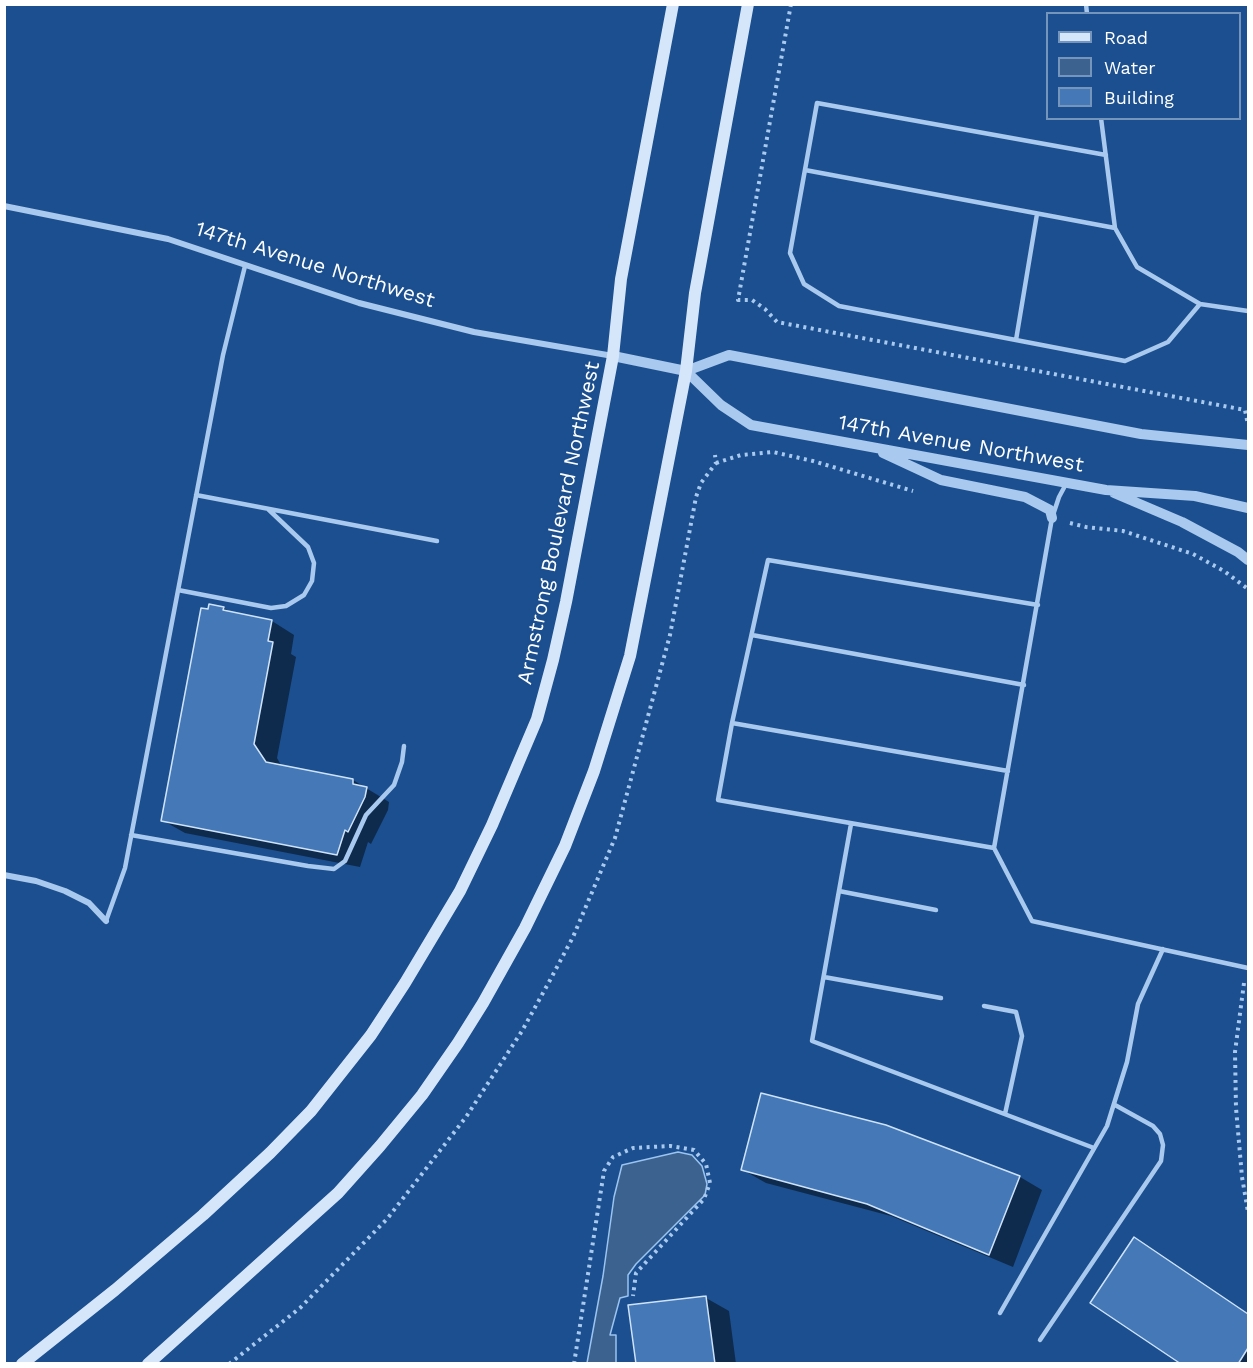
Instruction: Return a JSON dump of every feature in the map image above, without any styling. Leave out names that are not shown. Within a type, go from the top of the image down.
[{"type":"main road","name":"Armstrong Boulevard Northwest","points":[[22,1364],[115,1290],[203,1215],[270,1153],[311,1111],[371,1035],[460,891],[492,825],[540,710],[567,602],[613,356],[621,279],[673,4]]},
{"type":"main road","points":[[148,1364],[338,1193],[422,1095],[458,1043],[525,928],[565,846],[594,771],[630,656],[686,371],[695,293],[748,4]]},
{"type":"street","name":"147th Avenue Northwest","points":[[4,206],[168,239],[359,303],[474,332],[686,371],[729,355],[1141,434],[1248,445]]},
{"type":"street","name":"147th Avenue Northwest","points":[[686,371],[721,405],[751,425],[1106,490],[1195,496],[1248,508]]},
{"type":"street","points":[[869,447],[941,480],[1025,498],[1050,510],[1052,518]]},
{"type":"street","points":[[1106,490],[1182,522],[1238,552],[1248,560]]},
{"type":"street","points":[[4,875],[36,881],[65,891],[89,903],[106,921]]},
{"type":"lane","points":[[1106,155],[817,103],[790,253],[804,284],[839,306],[1125,361],[1168,342],[1200,304]]},
{"type":"lane","points":[[1101,120],[1115,228],[1137,267],[1200,304],[1248,312]]},
{"type":"lane","points":[[805,170],[1115,228]]},
{"type":"lane","points":[[1016,340],[1037,214]]},
{"type":"lane","points":[[106,921],[125,868],[223,355],[245,266]]},
{"type":"lane","points":[[1067,483],[1059,497],[1052,518],[994,848],[1032,921],[1247,968]]},
{"type":"lane","points":[[196,495],[437,541]]},
{"type":"lane","points":[[178,590],[271,608],[286,606],[304,596],[312,582],[314,563],[308,547],[267,509]]},
{"type":"lane","points":[[994,848],[718,801],[732,723],[768,560],[1038,605]]},
{"type":"lane","points":[[752,635],[1024,685]]},
{"type":"lane","points":[[732,723],[1008,771]]},
{"type":"lane","points":[[131,835],[334,869],[345,861],[366,815],[394,785],[402,762],[404,746]]},
{"type":"lane","points":[[851,824],[812,1041],[1094,1148]]},
{"type":"lane","points":[[839,891],[936,910]]},
{"type":"lane","points":[[1000,1313],[1107,1126],[1127,1062],[1138,1004],[1163,949]]},
{"type":"lane","points":[[824,977],[941,998]]},
{"type":"lane","points":[[984,1006],[1016,1012],[1022,1036],[1005,1114]]},
{"type":"lane","points":[[1040,1340],[1161,1161],[1163,1145],[1160,1134],[1153,1126],[1115,1105]]},
{"type":"path","points":[[791,4],[738,300],[752,300],[765,309],[777,322],[1245,410],[1248,429]]},
{"type":"path","points":[[1247,968],[1235,1052],[1237,1119],[1242,1177],[1248,1212]]},
{"type":"path","points":[[574,1364],[604,1171],[613,1157],[633,1148],[670,1146],[694,1150],[706,1164],[710,1183],[704,1199],[636,1274],[633,1296]]},
{"type":"water","points":[[678,1152],[692,1155],[702,1166],[707,1184],[705,1195],[636,1264],[628,1275],[628,1296],[620,1298],[610,1335],[616,1335],[616,1363],[587,1363],[603,1276],[614,1197],[622,1165]]},
{"type":"building","points":[[209,604],[224,607],[223,610],[272,620],[268,641],[273,642],[254,744],[266,762],[353,779],[353,784],[367,787],[365,797],[348,832],[345,830],[337,855],[161,821],[201,608],[208,609]]},
{"type":"building","points":[[761,1093],[886,1125],[1020,1176],[989,1255],[867,1204],[741,1170]]},
{"type":"building","points":[[1134,1237],[1248,1314],[1248,1348],[1238,1364],[1181,1364],[1090,1303]]},
{"type":"building","points":[[706,1296],[715,1364],[636,1364],[628,1305]]}]
